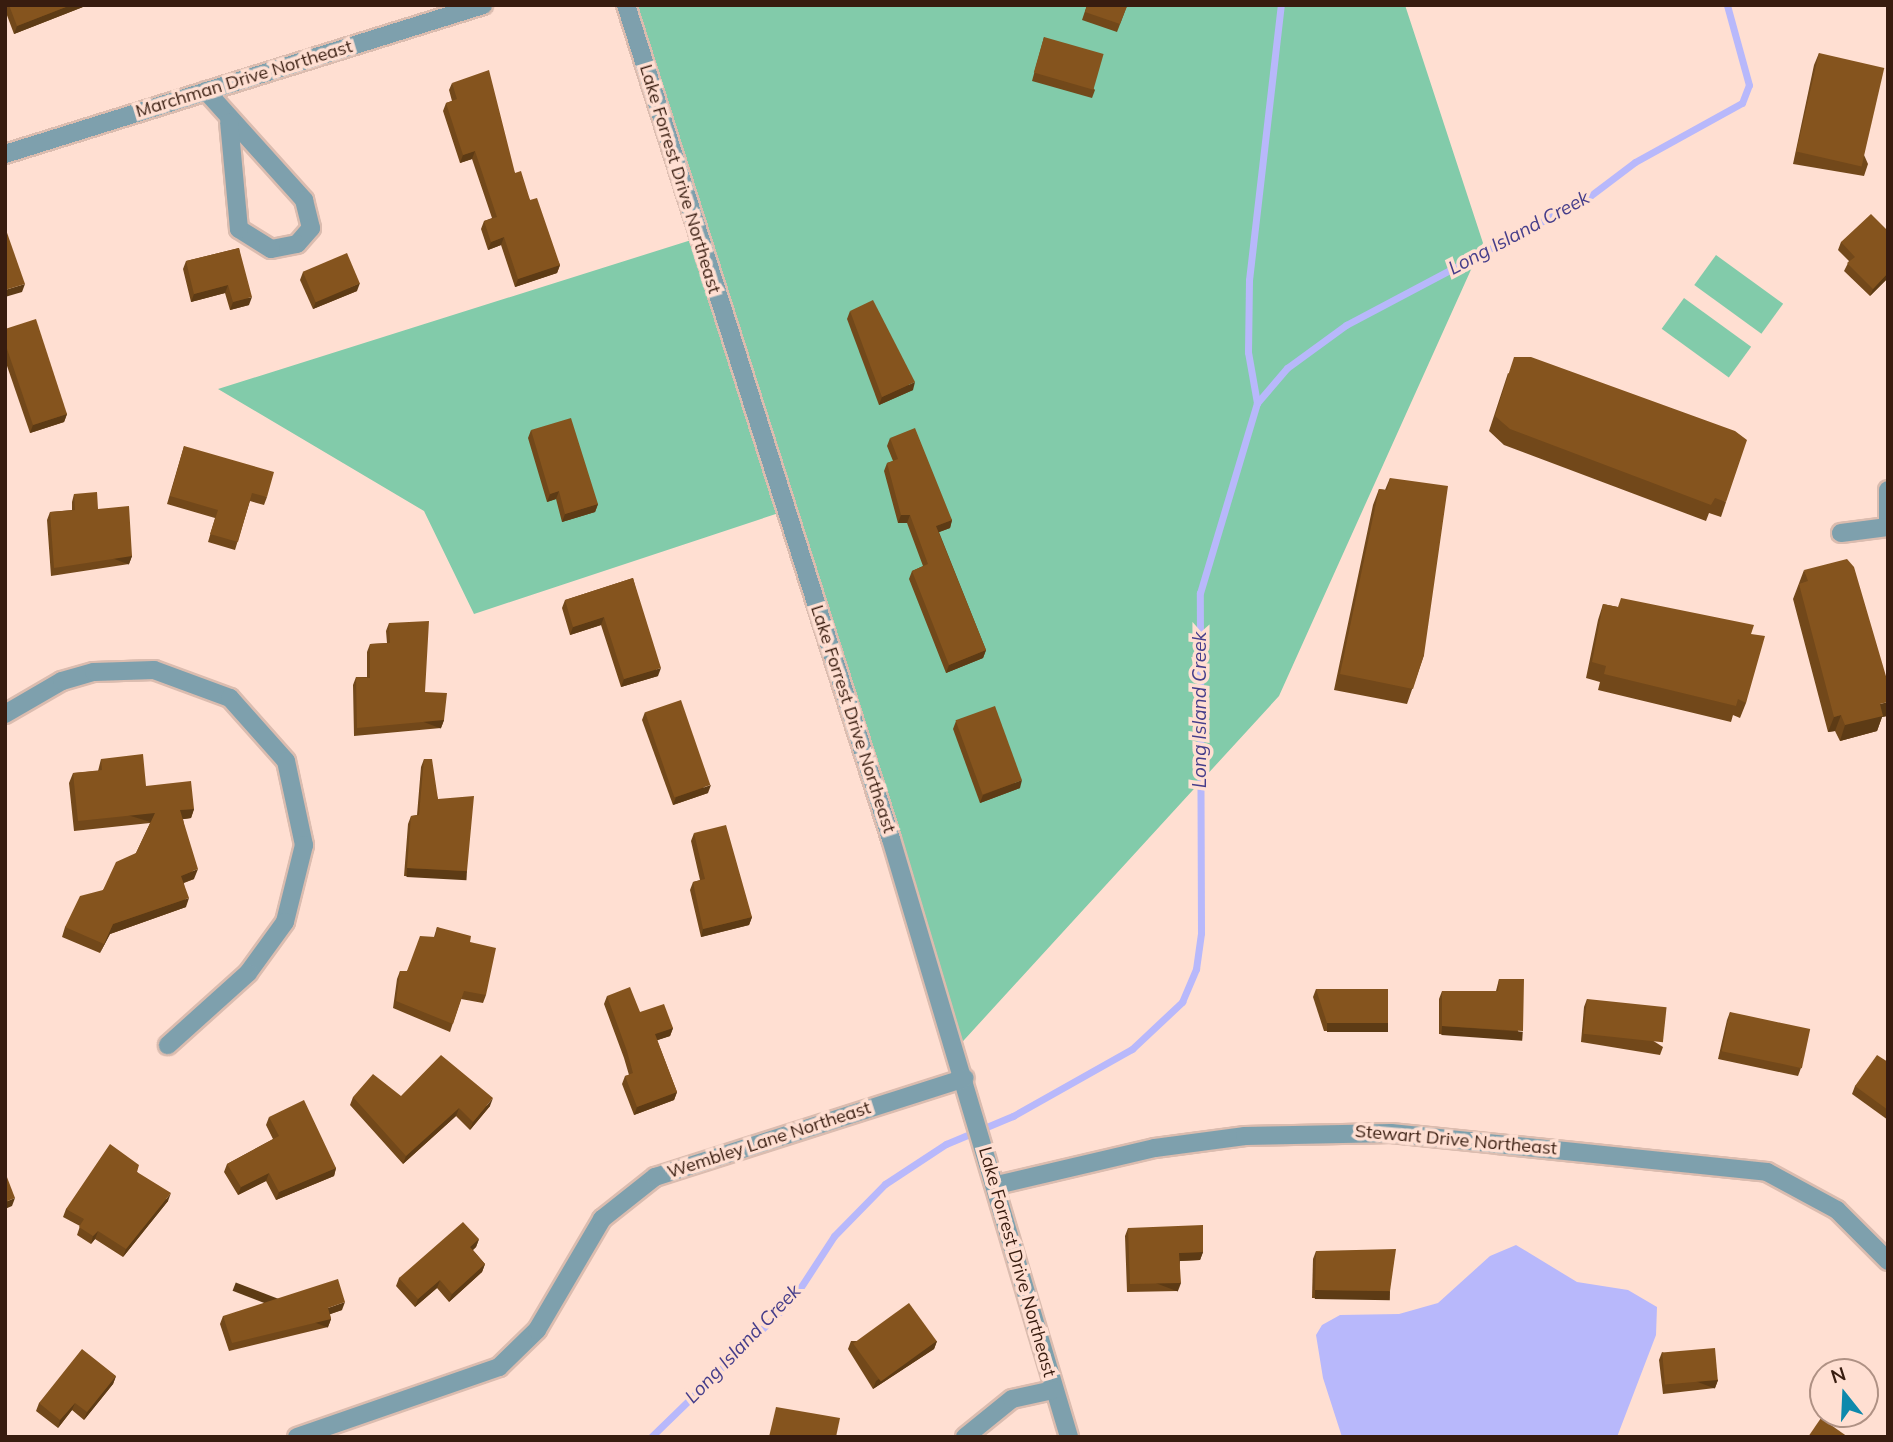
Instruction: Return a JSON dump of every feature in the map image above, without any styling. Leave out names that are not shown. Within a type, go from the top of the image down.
[{"type":"street","name":"Marchman Drive Northeast","points":[[5,154],[483,5]]},
{"type":"street","name":"Lake Forrest Drive Northeast","points":[[626,5],[965,1078],[1053,1390],[1069,1437]]},
{"type":"street","points":[[206,91],[229,122],[304,200],[311,228],[297,244],[271,249],[239,229],[229,122]]},
{"type":"street","points":[[1841,533],[1888,525],[1888,490]]},
{"type":"street","points":[[5,714],[62,681],[121,669],[154,670],[230,698],[286,761],[304,845],[285,922],[248,972],[168,1045]]},
{"type":"street","name":"Wembley Lane Northeast","points":[[297,1437],[499,1367],[537,1330],[602,1219],[654,1177],[965,1078]]},
{"type":"street","name":"Stewart Drive Northeast","points":[[996,1185],[1181,1144],[1331,1131],[1391,1133],[1767,1172],[1837,1210],[1888,1261]]},
{"type":"street","points":[[965,1437],[1012,1399],[1053,1390]]},
{"type":"green space","points":[[634,5],[1405,5],[1483,243],[1279,696],[954,1051],[788,510],[474,614],[424,511],[218,389],[704,236]]},
{"type":"green space","points":[[1716,255],[1783,304],[1761,334],[1694,285]]},
{"type":"green space","points":[[1684,298],[1751,347],[1729,378],[1662,329]]},
{"type":"water","points":[[1516,1245],[1577,1282],[1628,1290],[1657,1307],[1656,1335],[1617,1437],[1342,1437],[1323,1378],[1316,1335],[1322,1325],[1340,1315],[1399,1314],[1438,1303],[1490,1256]]},
{"type":"building","points":[[9,5],[71,5],[17,26]]},
{"type":"building","points":[[1087,5],[1127,6],[1120,24],[1085,12]]},
{"type":"building","points":[[1044,37],[1104,54],[1093,90],[1034,73]]},
{"type":"building","points":[[1819,53],[1884,68],[1862,166],[1796,151]]},
{"type":"building","points":[[489,70],[515,173],[521,171],[530,200],[537,198],[560,265],[518,279],[504,237],[491,242],[484,221],[497,217],[475,151],[463,155],[446,103],[457,99],[452,83]]},
{"type":"building","points":[[1871,214],[1888,231],[1888,273],[1873,289],[1847,263],[1855,257],[1841,242]]},
{"type":"building","points":[[5,227],[25,284],[5,290]]},
{"type":"building","points":[[239,248],[252,297],[233,302],[228,285],[194,294],[186,261]]},
{"type":"building","points":[[347,253],[360,283],[316,302],[303,272]]},
{"type":"building","points":[[873,300],[915,382],[882,397],[850,311]]},
{"type":"building","points":[[36,319],[67,414],[33,425],[5,343],[5,329]]},
{"type":"building","points":[[1514,357],[1531,357],[1735,431],[1747,440],[1726,502],[1715,498],[1711,505],[1510,429],[1495,416]]},
{"type":"building","points":[[571,418],[598,504],[565,514],[559,491],[550,494],[531,430]]},
{"type":"building","points":[[915,428],[952,520],[936,526],[986,650],[949,665],[912,571],[928,564],[910,515],[901,515],[887,463],[898,459],[890,438]]},
{"type":"building","points":[[184,446],[274,472],[267,497],[252,493],[238,542],[210,534],[218,510],[170,496]]},
{"type":"building","points":[[1390,478],[1448,486],[1424,655],[1413,689],[1340,674],[1379,489],[1387,490]]},
{"type":"building","points":[[97,492],[98,509],[129,506],[132,556],[54,568],[50,512],[75,510],[74,494]]},
{"type":"building","points":[[1847,559],[1854,567],[1888,683],[1888,702],[1880,704],[1883,716],[1845,725],[1841,715],[1834,717],[1799,584],[1808,581],[1804,570]]},
{"type":"building","points":[[633,578],[661,668],[624,679],[604,617],[573,627],[565,600]]},
{"type":"building","points":[[1621,598],[1754,625],[1751,634],[1765,636],[1746,703],[1738,699],[1736,706],[1604,674],[1606,666],[1592,662],[1603,604],[1618,607]]},
{"type":"building","points":[[429,621],[425,692],[447,693],[444,720],[357,728],[356,677],[370,678],[370,644],[390,643],[389,623]]},
{"type":"building","points":[[681,700],[710,785],[674,797],[645,712]]},
{"type":"building","points":[[995,706],[1022,780],[983,795],[956,720]]},
{"type":"building","points":[[143,754],[146,786],[191,781],[194,809],[180,810],[198,869],[181,876],[189,898],[113,924],[104,944],[65,927],[80,896],[103,890],[116,862],[136,853],[155,813],[78,821],[73,773],[102,770],[101,759]]},
{"type":"building","points":[[424,759],[432,759],[438,799],[474,796],[467,871],[407,868],[411,816],[419,815]]},
{"type":"building","points":[[726,825],[752,917],[703,929],[693,882],[705,879],[694,833]]},
{"type":"building","points":[[437,927],[471,936],[470,942],[496,948],[486,995],[464,991],[453,1024],[396,1001],[400,971],[407,971],[420,936],[435,937]]},
{"type":"building","points":[[1499,979],[1524,979],[1523,1031],[1442,1026],[1442,991],[1498,991]]},
{"type":"building","points":[[630,987],[640,1012],[664,1004],[673,1028],[655,1034],[677,1092],[637,1107],[625,1076],[633,1073],[607,996]]},
{"type":"building","points":[[1316,989],[1388,989],[1388,1023],[1327,1023]]},
{"type":"building","points":[[1587,999],[1667,1007],[1663,1042],[1583,1034]]},
{"type":"building","points":[[1730,1012],[1810,1029],[1802,1068],[1722,1051]]},
{"type":"building","points":[[441,1055],[493,1098],[473,1122],[459,1108],[406,1156],[353,1097],[373,1074],[401,1096]]},
{"type":"building","points":[[1877,1055],[1888,1062],[1888,1110],[1855,1086]]},
{"type":"building","points":[[304,1100],[336,1168],[279,1192],[269,1173],[241,1187],[227,1164],[279,1136],[269,1117]]},
{"type":"building","points":[[110,1144],[139,1165],[137,1172],[171,1193],[126,1249],[98,1231],[93,1236],[79,1227],[84,1219],[66,1209]]},
{"type":"building","points":[[5,1172],[15,1198],[5,1202]]},
{"type":"building","points":[[463,1222],[479,1239],[470,1247],[485,1264],[452,1294],[440,1280],[418,1299],[399,1278]]},
{"type":"building","points":[[1203,1225],[1203,1252],[1179,1253],[1181,1283],[1130,1284],[1128,1228]]},
{"type":"building","points":[[1396,1249],[1390,1291],[1315,1290],[1316,1251]]},
{"type":"building","points":[[338,1279],[345,1302],[328,1308],[331,1319],[232,1343],[223,1316]]},
{"type":"building","points":[[909,1303],[937,1341],[881,1382],[853,1344]]},
{"type":"building","points":[[1715,1348],[1718,1380],[1665,1384],[1662,1353]]},
{"type":"building","points":[[82,1349],[116,1376],[87,1412],[75,1403],[60,1420],[39,1403]]},
{"type":"building","points":[[776,1407],[840,1418],[836,1437],[769,1437]]},
{"type":"building","points":[[1814,1428],[1835,1428],[1848,1437],[1808,1437]]},
{"type":"waterway","points":[[1257,403],[1248,352],[1249,280],[1281,5]]},
{"type":"waterway","name":"Long Island Creek","points":[[651,1437],[793,1299],[834,1236],[885,1184],[946,1144],[1013,1116],[1132,1049],[1182,1002],[1196,969],[1201,933],[1200,593],[1257,403],[1287,368],[1346,325],[1590,196],[1635,162],[1742,103],[1749,85],[1727,5]]}]
